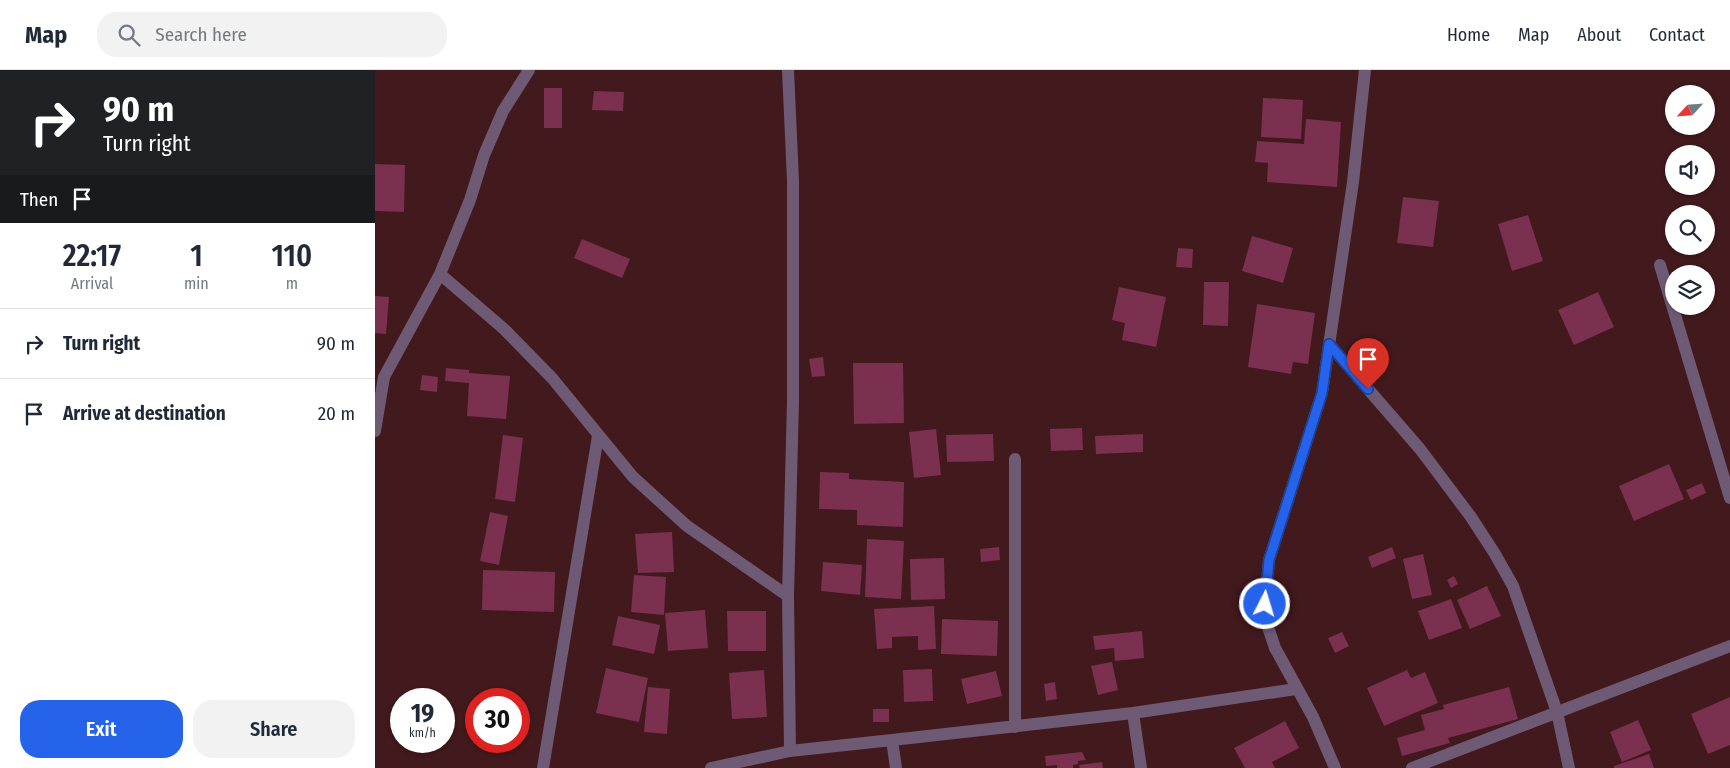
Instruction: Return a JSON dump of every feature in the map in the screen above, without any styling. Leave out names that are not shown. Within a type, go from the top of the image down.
[{"type":"street","points":[[375,431],[380,376],[440,274],[470,200],[487,147],[503,111],[529,70]]},
{"type":"street","points":[[788,70],[793,181],[793,401],[788,596],[790,751]]},
{"type":"street","points":[[1335,768],[1313,717],[1296,690],[1275,648],[1268,627],[1265,604],[1268,569],[1322,393],[1353,182],[1365,70]]},
{"type":"street","points":[[1660,265],[1730,498]]},
{"type":"street","points":[[440,274],[504,329],[552,378],[633,477],[687,526],[788,596]]},
{"type":"street","points":[[1329,344],[1420,449],[1471,517],[1495,554],[1513,586],[1557,712],[1569,768]]},
{"type":"street","points":[[543,768],[598,436]]},
{"type":"street","points":[[1015,459],[1015,727]]},
{"type":"street","points":[[1412,768],[1730,646]]},
{"type":"street","points":[[711,768],[790,751],[1133,714],[1296,690]]},
{"type":"street","points":[[1133,714],[1141,768]]},
{"type":"street","points":[[892,740],[896,768]]},
{"type":"building","points":[[544,88],[562,88],[562,128],[544,128]]},
{"type":"building","points":[[594,91],[624,92],[623,111],[592,110]]},
{"type":"building","points":[[1263,98],[1303,100],[1301,139],[1261,137]]},
{"type":"building","points":[[1306,119],[1341,122],[1337,187],[1267,182],[1268,163],[1255,162],[1257,141],[1304,144]]},
{"type":"building","points":[[375,164],[405,165],[404,212],[375,211]]},
{"type":"building","points":[[1403,197],[1439,201],[1433,247],[1397,243]]},
{"type":"building","points":[[1528,215],[1543,261],[1512,271],[1498,224]]},
{"type":"building","points":[[1252,236],[1293,248],[1283,283],[1242,271]]},
{"type":"building","points":[[582,239],[630,259],[622,278],[574,258]]},
{"type":"building","points":[[1178,248],[1193,249],[1192,268],[1176,267]]},
{"type":"building","points":[[1204,282],[1229,282],[1228,326],[1203,325]]},
{"type":"building","points":[[1119,287],[1166,297],[1156,347],[1122,340],[1125,323],[1112,320]]},
{"type":"building","points":[[1598,292],[1614,327],[1574,345],[1558,310]]},
{"type":"building","points":[[375,296],[389,297],[386,334],[375,333]]},
{"type":"building","points":[[1257,304],[1315,313],[1308,364],[1293,362],[1291,374],[1248,367]]},
{"type":"building","points":[[823,357],[825,376],[812,377],[809,359]]},
{"type":"building","points":[[853,363],[903,363],[904,423],[854,424]]},
{"type":"building","points":[[446,368],[469,370],[469,373],[510,376],[506,419],[467,416],[469,383],[445,381]]},
{"type":"building","points":[[422,375],[438,377],[437,392],[420,390]]},
{"type":"building","points":[[1082,428],[1083,450],[1051,451],[1050,429]]},
{"type":"building","points":[[936,429],[941,475],[914,478],[909,432]]},
{"type":"building","points":[[993,434],[994,461],[947,462],[946,435]]},
{"type":"building","points":[[1143,434],[1143,452],[1096,454],[1095,436]]},
{"type":"building","points":[[503,435],[523,438],[515,502],[495,499]]},
{"type":"building","points":[[1669,464],[1684,499],[1634,521],[1619,486]]},
{"type":"building","points":[[820,472],[849,473],[849,479],[904,482],[903,527],[857,525],[857,510],[819,509]]},
{"type":"building","points":[[1702,483],[1706,493],[1691,500],[1686,490]]},
{"type":"building","points":[[490,512],[508,516],[499,565],[480,561]]},
{"type":"building","points":[[672,532],[674,572],[638,573],[635,534]]},
{"type":"building","points":[[867,539],[904,541],[901,599],[865,597]]},
{"type":"building","points":[[999,547],[1000,560],[981,562],[980,549]]},
{"type":"building","points":[[1392,547],[1396,558],[1372,568],[1368,557]]},
{"type":"building","points":[[1423,554],[1432,595],[1412,599],[1403,559]]},
{"type":"building","points":[[944,558],[945,599],[911,600],[910,559]]},
{"type":"building","points":[[823,562],[862,565],[860,595],[821,591]]},
{"type":"building","points":[[483,570],[555,572],[554,612],[482,610]]},
{"type":"building","points":[[634,575],[666,577],[664,615],[631,612]]},
{"type":"building","points":[[1454,576],[1458,584],[1451,588],[1447,580]]},
{"type":"building","points":[[1487,586],[1501,616],[1470,629],[1457,600]]},
{"type":"building","points":[[1451,599],[1462,628],[1429,640],[1418,611]]},
{"type":"building","points":[[934,606],[936,649],[918,650],[918,636],[892,637],[892,648],[877,649],[874,609]]},
{"type":"building","points":[[705,610],[708,648],[668,651],[665,613]]},
{"type":"building","points":[[727,611],[766,611],[766,651],[728,651]]},
{"type":"building","points":[[618,616],[660,625],[654,654],[612,645]]},
{"type":"building","points":[[942,619],[998,621],[997,656],[941,654]]},
{"type":"building","points":[[1142,631],[1144,658],[1115,661],[1114,648],[1095,650],[1093,636]]},
{"type":"building","points":[[1342,632],[1349,646],[1335,653],[1328,638]]},
{"type":"building","points":[[1112,662],[1118,690],[1098,695],[1091,666]]},
{"type":"building","points":[[606,668],[648,678],[639,722],[596,713]]},
{"type":"building","points":[[932,669],[933,701],[904,702],[903,670]]},
{"type":"building","points":[[764,670],[767,717],[732,719],[729,673]]},
{"type":"building","points":[[1407,670],[1411,678],[1425,672],[1438,703],[1384,726],[1367,688]]},
{"type":"building","points":[[996,671],[1002,696],[967,704],[961,679]]},
{"type":"building","points":[[1055,682],[1057,699],[1046,701],[1044,684]]},
{"type":"building","points":[[648,687],[670,689],[667,734],[644,732]]},
{"type":"building","points":[[1509,687],[1518,719],[1448,738],[1450,743],[1402,756],[1397,738],[1425,730],[1421,715],[1444,709],[1443,705]]},
{"type":"building","points":[[1730,697],[1730,745],[1708,754],[1691,714]]},
{"type":"building","points":[[873,709],[889,709],[889,722],[873,722]]},
{"type":"building","points":[[1638,720],[1651,750],[1622,762],[1610,732]]},
{"type":"building","points":[[1285,721],[1299,748],[1272,762],[1275,768],[1245,768],[1234,748]]},
{"type":"building","points":[[1082,752],[1086,760],[1078,761],[1078,764],[1073,765],[1073,768],[1057,768],[1057,765],[1046,766],[1045,756]]},
{"type":"building","points":[[1649,754],[1654,768],[1614,768],[1614,766]]},
{"type":"building","points":[[1102,762],[1103,768],[1080,768],[1079,765]]},
{"type":"route","points":[[1265,604],[1269,560],[1322,393],[1329,344],[1368,389]]}]
